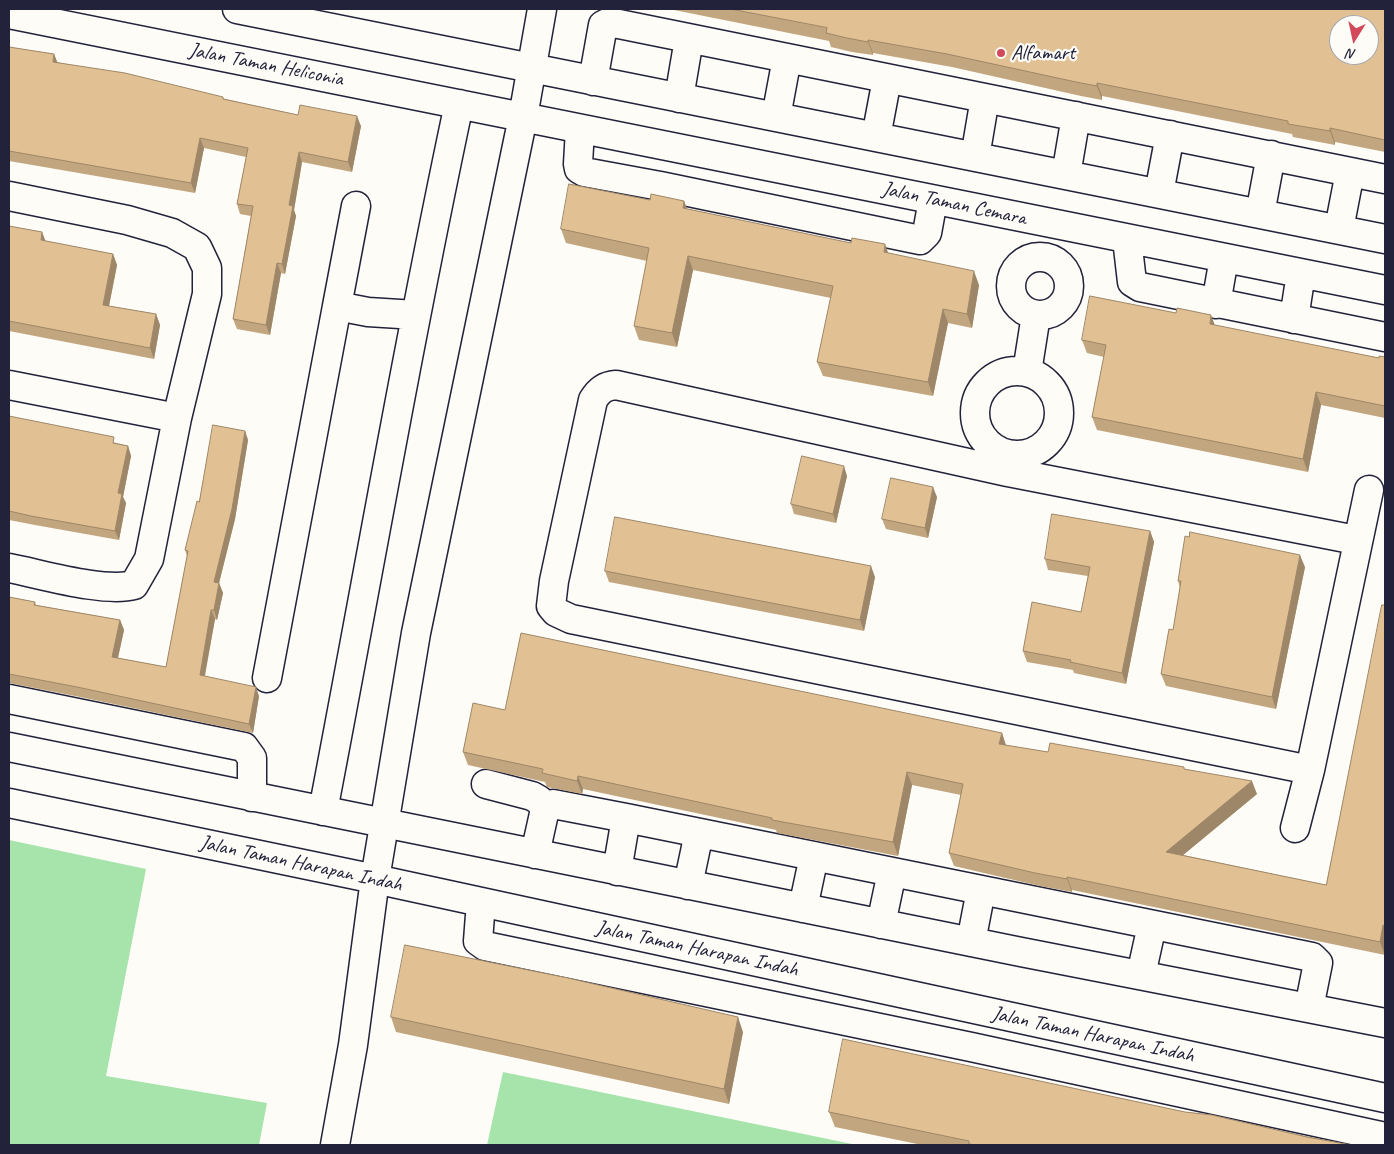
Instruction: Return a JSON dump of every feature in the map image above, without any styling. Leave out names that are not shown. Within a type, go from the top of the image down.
[{"type":"street","points":[[237,9],[1385,238]]},
{"type":"street","points":[[336,1145],[353,1045],[375,880],[416,633],[523,117],[542,9]]},
{"type":"street","name":"Jalan Taman Heliconia","points":[[9,14],[523,117]]},
{"type":"street","points":[[581,78],[604,24],[609,22],[1385,179]]},
{"type":"street","points":[[679,98],[689,39]]},
{"type":"street","points":[[776,117],[787,58]]},
{"type":"street","points":[[876,137],[887,78]]},
{"type":"street","points":[[975,157],[985,98]]},
{"type":"street","points":[[323,811],[416,315],[460,104]]},
{"type":"street","points":[[1066,175],[1076,116]]},
{"type":"street","name":"Jalan Taman Cemara","points":[[523,117],[1385,290]]},
{"type":"street","points":[[571,127],[579,169],[584,172],[920,240],[927,233],[933,200]]},
{"type":"street","points":[[1159,193],[1170,135]]},
{"type":"street","points":[[660,186],[667,146]]},
{"type":"street","points":[[1260,214],[1271,155]]},
{"type":"street","points":[[752,206],[759,165]]},
{"type":"street","points":[[1340,230],[1350,172]]},
{"type":"street","points":[[836,222],[844,182]]},
{"type":"street","points":[[9,196],[127,220],[172,233],[197,246],[207,268],[207,294],[177,418],[149,559],[134,585],[127,587],[92,584],[9,568]]},
{"type":"street","points":[[267,678],[356,206]]},
{"type":"street","points":[[1045,257],[1051,224]]},
{"type":"street","points":[[1126,239],[1132,282],[1140,288],[1385,337]]},
{"type":"street","points":[[1045,257],[1056,261],[1064,269],[1069,280],[1069,292],[1066,302],[1059,309],[1050,314],[1036,315],[1020,308],[1012,298],[1010,286],[1013,274],[1021,263],[1032,258],[1045,257]]},
{"type":"street","points":[[1216,304],[1224,258]]},
{"type":"street","points":[[1294,319],[1301,273]]},
{"type":"street","points":[[337,306],[368,312],[416,315]]},
{"type":"street","points":[[1028,372],[1036,315]]},
{"type":"street","points":[[1010,371],[1028,372],[1042,378],[1052,390],[1058,404],[1059,419],[1054,434],[1044,446],[1009,463],[983,440],[975,424],[974,406],[981,390],[993,377],[1010,371]]},
{"type":"street","points":[[9,384],[177,418]]},
{"type":"street","points":[[1310,770],[572,620],[556,612],[551,606],[554,581],[590,411],[596,395],[608,386],[616,385],[1009,463],[1356,540]]},
{"type":"street","points":[[1295,828],[1310,770],[1356,540],[1369,490]]},
{"type":"street","points":[[9,699],[244,747],[252,758],[252,797]]},
{"type":"street","points":[[9,747],[881,924],[1385,1023]]},
{"type":"street","points":[[486,784],[532,796],[539,800],[545,809],[535,854]]},
{"type":"street","name":"Jalan Taman Harapan Indah","points":[[9,803],[481,902],[1385,1098]]},
{"type":"street","points":[[545,809],[554,804],[1312,957],[1318,963],[1309,1008]]},
{"type":"street","points":[[617,871],[626,818]]},
{"type":"street","points":[[688,885],[699,833]]},
{"type":"street","points":[[803,908],[814,856]]},
{"type":"street","points":[[881,924],[892,872]]},
{"type":"street","points":[[971,942],[981,890]]},
{"type":"street","points":[[481,902],[478,941],[485,946],[971,1046],[1385,1137]]},
{"type":"street","points":[[542,958],[549,917]]},
{"type":"street","points":[[1141,975],[1152,925]]},
{"type":"street","points":[[632,976],[640,937]]},
{"type":"street","points":[[721,996],[728,956]]},
{"type":"street","points":[[971,1046],[977,1010]]},
{"type":"street","points":[[1053,1064],[1059,1028]]},
{"type":"street","points":[[1138,1083],[1147,1047]]},
{"type":"street","points":[[1228,1102],[1236,1066]]},
{"type":"street","points":[[1306,1120],[1314,1083]]},
{"type":"green space","points":[[9,840],[146,869],[106,1076],[267,1103],[259,1145],[9,1145]]},
{"type":"green space","points":[[503,1072],[857,1145],[487,1145]]},
{"type":"building","points":[[731,9],[1385,9],[1385,140],[1330,128],[1330,131],[1288,124],[1288,121],[1097,83],[1097,86],[947,54],[868,40],[868,42],[826,33],[827,28]]},
{"type":"building","points":[[9,47],[54,54],[53,62],[125,73],[223,97],[223,99],[298,115],[300,105],[357,116],[348,162],[299,152],[289,205],[293,206],[282,264],[277,263],[266,325],[233,319],[253,206],[237,204],[248,148],[200,138],[191,183],[9,151]]},
{"type":"building","points":[[569,184],[650,200],[651,194],[684,201],[683,208],[851,243],[852,238],[885,244],[884,252],[974,271],[967,314],[943,309],[928,382],[817,362],[833,286],[688,256],[672,333],[634,326],[649,248],[561,229]]},
{"type":"building","points":[[9,226],[42,232],[41,240],[113,254],[103,305],[156,314],[150,348],[9,321]]},
{"type":"building","points":[[1090,296],[1176,313],[1177,308],[1211,315],[1210,324],[1379,358],[1379,356],[1385,357],[1385,406],[1316,392],[1303,459],[1092,417],[1106,345],[1082,340]]},
{"type":"building","points":[[9,416],[114,437],[113,443],[128,446],[118,493],[122,494],[115,531],[9,511]]},
{"type":"building","points":[[213,425],[245,431],[232,509],[214,582],[219,583],[214,610],[211,610],[200,675],[256,687],[249,724],[9,674],[9,597],[35,602],[34,605],[120,620],[112,657],[166,667],[188,551],[185,550],[197,501],[199,502]]},
{"type":"building","points":[[802,456],[844,466],[833,514],[791,504]]},
{"type":"building","points":[[891,478],[933,487],[925,528],[882,519]]},
{"type":"building","points":[[1052,514],[1150,531],[1122,673],[1070,662],[1071,660],[1023,651],[1032,602],[1081,612],[1090,567],[1045,559]]},
{"type":"building","points":[[615,517],[871,566],[860,620],[605,571]]},
{"type":"building","points":[[1190,532],[1300,555],[1272,697],[1161,674],[1169,629],[1173,630],[1181,581],[1178,581],[1185,536],[1189,537]]},
{"type":"building","points":[[1382,605],[1385,605],[1385,926],[1383,925],[1380,942],[1067,877],[1067,879],[1035,873],[949,853],[963,784],[907,772],[893,842],[772,820],[772,818],[578,776],[577,781],[542,773],[543,769],[463,752],[473,703],[505,710],[521,633],[1002,733],[999,744],[1048,752],[1050,743],[1252,781],[1166,852],[1326,885]]},
{"type":"building","points":[[405,945],[568,978],[738,1017],[724,1089],[391,1017]]},
{"type":"building","points":[[843,1039],[1185,1112],[1212,1115],[1351,1145],[969,1144],[969,1141],[829,1112]]},
{"type":"place","name":"Alfamart","points":[[1001,53]]}]
